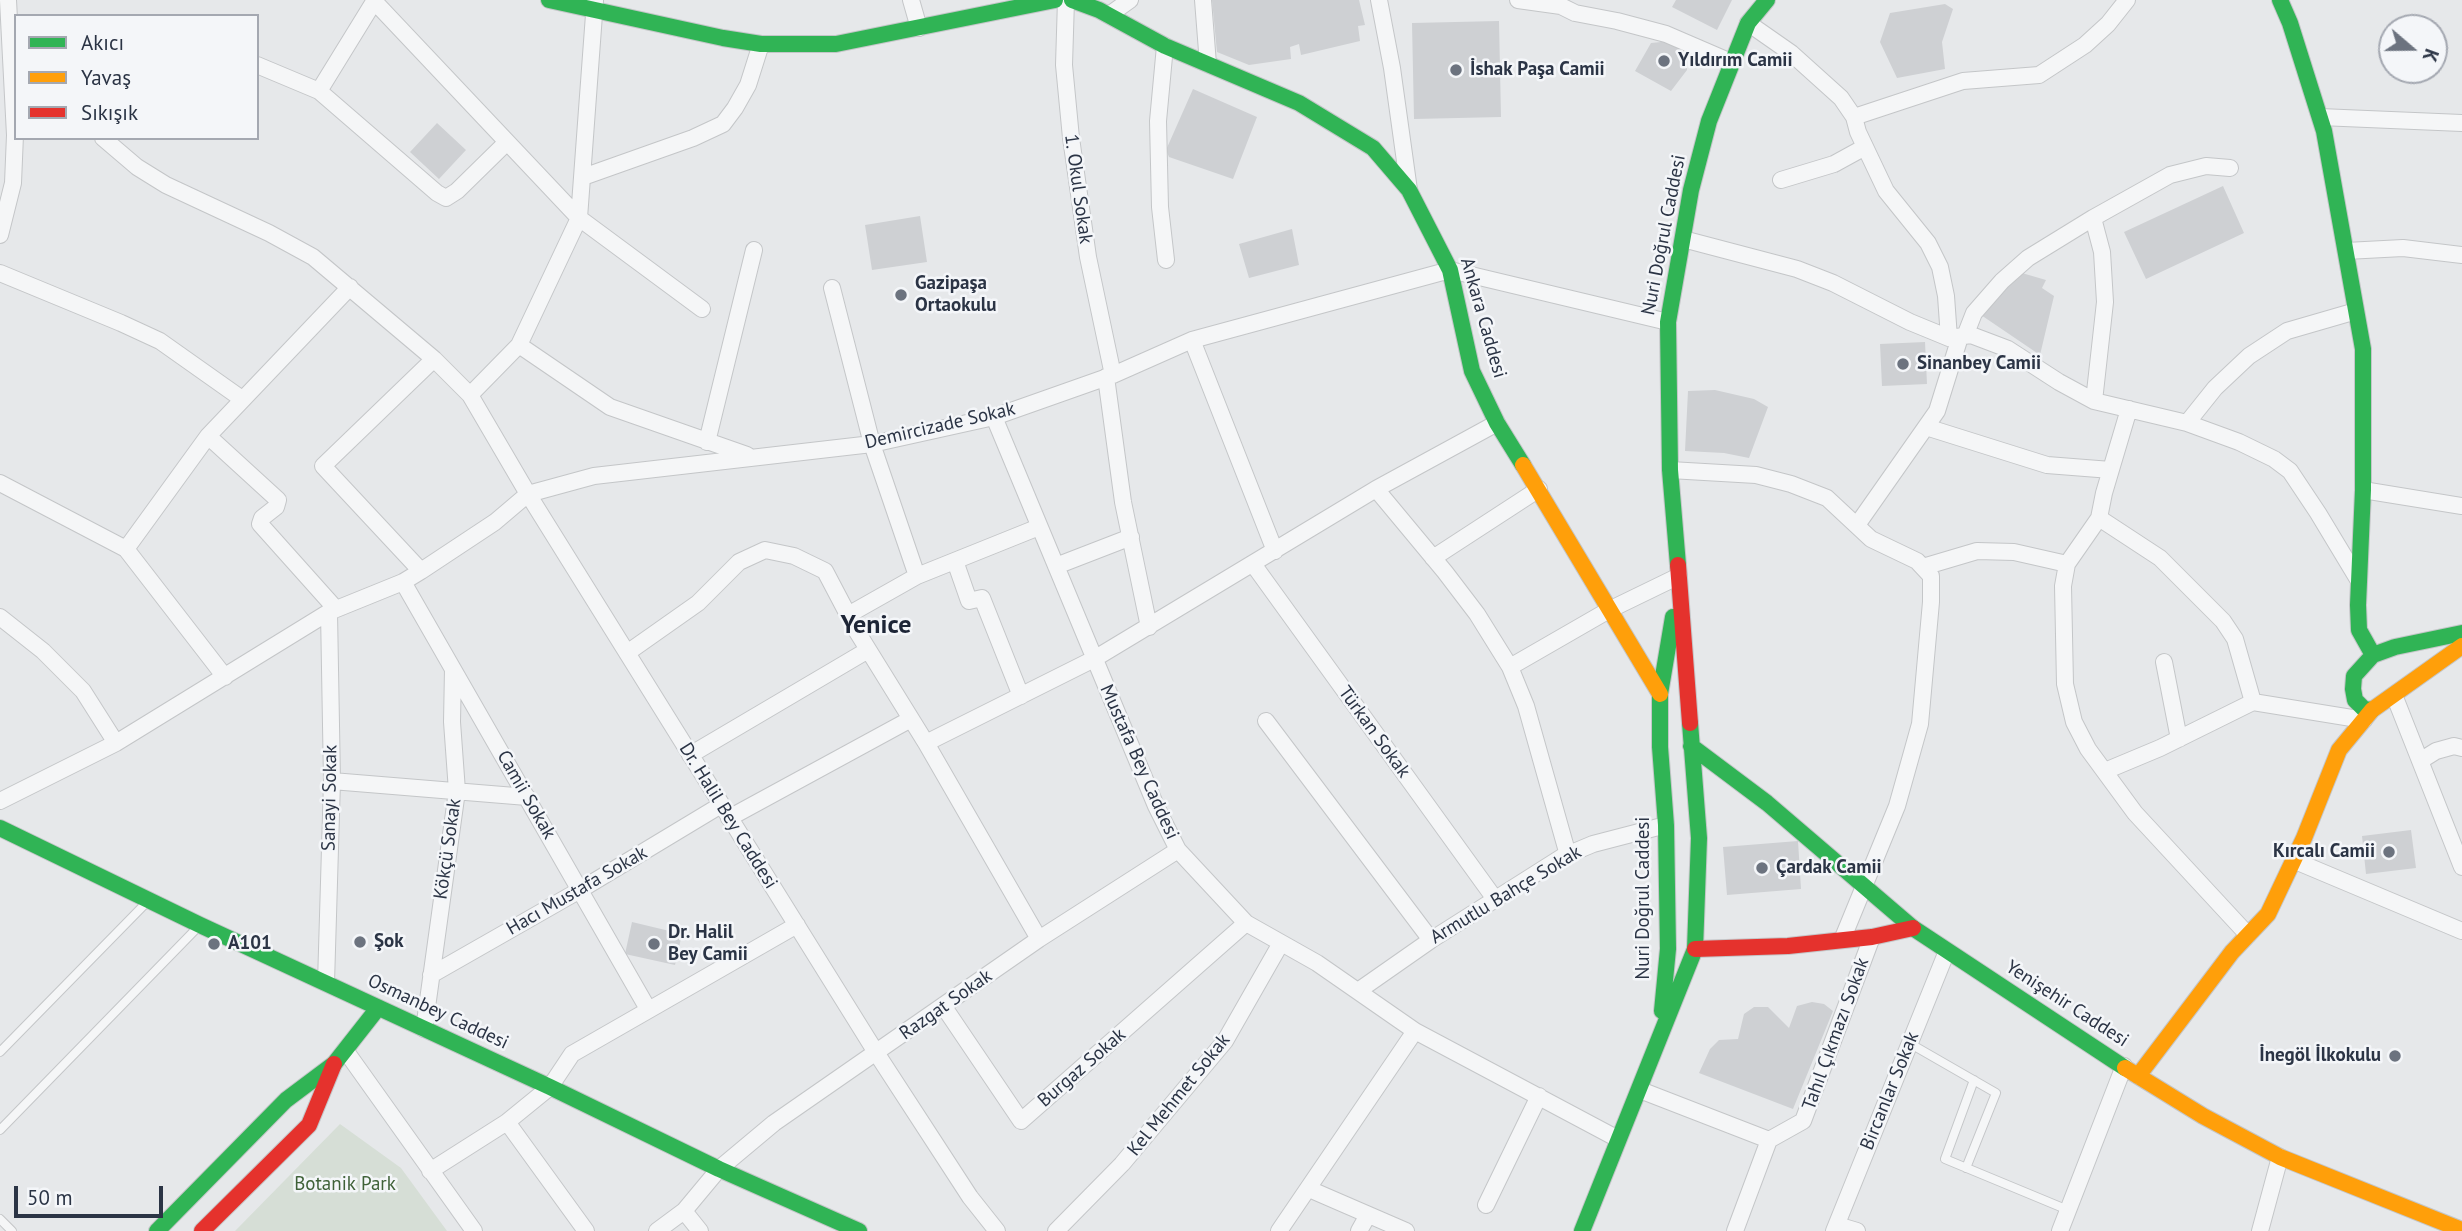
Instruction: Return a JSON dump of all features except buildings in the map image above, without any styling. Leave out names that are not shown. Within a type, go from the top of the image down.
[{"type":"street","points":[[8,0],[14,116]]},
{"type":"street","points":[[319,91],[375,0],[579,218],[702,309]]},
{"type":"street","points":[[549,0],[594,6],[761,44],[836,44],[1055,0]]},
{"type":"street","points":[[911,0],[919,28]]},
{"type":"street","name":"1. Okul Sokak","points":[[1066,0],[1064,65],[1071,138],[1088,257],[1110,376],[1123,502],[1149,627]]},
{"type":"street","points":[[1072,0],[1110,15],[1166,46],[1299,103],[1373,148],[1409,190]]},
{"type":"street","points":[[1110,15],[1130,0]]},
{"type":"street","points":[[1203,0],[1208,64]]},
{"type":"street","name":"Ankara Caddesi","points":[[1379,0],[1392,68],[1409,190],[1450,270],[1472,371],[1497,423],[1660,694]]},
{"type":"street","points":[[1518,0],[1560,3],[1576,13],[1666,34],[1729,61]]},
{"type":"street","name":"Nuri Doğrul Caddesi","points":[[1659,1042],[1695,948],[1699,838],[1670,470],[1668,322],[1691,190],[1709,121],[1729,61],[1748,23],[1767,0]]},
{"type":"street","points":[[1854,117],[1963,81],[2039,75],[2085,45],[2108,24],[2127,0]]},
{"type":"street","points":[[2280,0],[2320,117],[2363,349],[2359,630],[2390,658],[2396,693],[2462,867]]},
{"type":"street","points":[[470,395],[519,345],[579,218],[594,6]]},
{"type":"street","points":[[1748,23],[1791,53],[1841,98],[1854,117],[1886,191],[1928,243],[1940,267],[1958,337]]},
{"type":"street","points":[[583,177],[693,138],[723,124],[748,85],[761,44]]},
{"type":"street","points":[[1166,46],[1158,121],[1160,207],[1166,260]]},
{"type":"street","points":[[259,66],[319,91],[446,198],[457,191],[507,142]]},
{"type":"street","points":[[2320,117],[2462,123]]},
{"type":"street","points":[[0,235],[13,183],[15,140]]},
{"type":"street","name":"Dr. Halil Bey Caddesi","points":[[105,140],[137,167],[166,185],[269,233],[313,257],[434,359],[470,395],[528,494],[877,1054],[970,1197],[997,1231]]},
{"type":"street","points":[[1781,180],[1833,164],[1865,147]]},
{"type":"street","points":[[1857,525],[1937,411],[1958,337],[1974,313],[2002,281],[2028,258],[2169,175],[2206,166],[2230,168]]},
{"type":"street","points":[[2093,218],[2102,252],[2105,302],[2094,401]]},
{"type":"street","points":[[1683,239],[1797,269],[1833,283],[1910,322],[1958,337],[1971,335],[2008,349],[2094,401],[2188,423],[2274,458],[2290,471],[2359,582]]},
{"type":"street","points":[[2346,251],[2403,248],[2462,255]]},
{"type":"street","points":[[707,442],[754,250]]},
{"type":"street","points":[[1450,270],[1668,322]]},
{"type":"street","name":"Demircizade Sokak","points":[[519,345],[610,407],[752,457],[872,444],[994,417],[1110,376],[1192,340],[1450,270]]},
{"type":"street","points":[[0,274],[160,341],[242,399]]},
{"type":"street","points":[[126,549],[208,436],[349,287]]},
{"type":"street","points":[[832,288],[872,444],[917,576]]},
{"type":"street","points":[[2188,423],[2215,388],[2249,356],[2287,331],[2356,311]]},
{"type":"street","points":[[1192,340],[1275,551]]},
{"type":"street","points":[[421,571],[323,466],[434,359]]},
{"type":"street","points":[[2129,409],[2099,518],[2067,564],[2063,586],[2065,684],[2074,722],[2088,749],[2135,813],[2248,935]]},
{"type":"street","name":"Mustafa Bey Caddesi","points":[[994,417],[1156,806],[1178,850],[1246,923],[1317,963],[1415,1031],[1618,1139]]},
{"type":"street","points":[[926,743],[1094,659],[1376,489],[1497,423]]},
{"type":"street","points":[[1926,427],[2047,465],[2111,470]]},
{"type":"street","points":[[208,436],[278,500],[276,507],[262,518],[260,524],[332,610]]},
{"type":"street","points":[[0,801],[116,743],[332,610],[403,582],[495,522],[528,494],[594,477],[752,457]]},
{"type":"street","points":[[1670,470],[1756,475],[1791,484],[1827,498],[1871,539],[1917,561],[1931,576],[1920,724],[1897,806],[1842,940]]},
{"type":"street","points":[[1,484],[126,549],[225,677]]},
{"type":"street","points":[[1376,489],[1477,614],[1510,667],[1526,706],[1568,855]]},
{"type":"street","points":[[1433,558],[1539,489]]},
{"type":"street","points":[[2363,490],[2462,506]]},
{"type":"street","points":[[2099,518],[2161,558],[2224,621],[2235,639],[2253,702]]},
{"type":"street","points":[[848,615],[917,576],[1039,527]]},
{"type":"street","points":[[1055,566],[1131,537]]},
{"type":"street","points":[[627,653],[698,603],[739,562],[765,550],[794,556],[825,571],[868,650],[926,743],[1039,939]]},
{"type":"street","points":[[1923,566],[1977,551],[2014,552],[2067,564]]},
{"type":"street","points":[[955,561],[969,601],[982,598],[1021,696]]},
{"type":"street","name":"Türkan Sokak","points":[[1253,564],[1495,899]]},
{"type":"street","points":[[1510,667],[1609,610],[1679,576]]},
{"type":"street","name":"Nuri Doğrul Caddesi","points":[[1659,1042],[1668,949],[1660,694],[1679,576]]},
{"type":"street","name":"Camii Sokak","points":[[403,582],[648,1009]]},
{"type":"street","name":"Sanayi Sokak","points":[[326,983],[332,781],[332,610]]},
{"type":"street","points":[[0,617],[43,652],[83,691],[116,743]]},
{"type":"street","points":[[2368,715],[2355,700],[2354,676],[2390,658],[2462,633]]},
{"type":"street","points":[[690,755],[868,650]]},
{"type":"street","points":[[2138,1076],[2232,952],[2268,914],[2339,750],[2368,715],[2458,652]]},
{"type":"street","points":[[2164,662],[2179,739]]},
{"type":"street","name":"Kökçü Sokak","points":[[424,1029],[457,791],[452,722],[453,669]]},
{"type":"street","points":[[2105,771],[2179,739],[2253,702],[2368,715]]},
{"type":"street","name":"Hacı Mustafa Sokak","points":[[431,975],[725,811],[911,719]]},
{"type":"street","points":[[1266,721],[1431,940]]},
{"type":"street","points":[[1660,747],[1691,746]]},
{"type":"street","name":"Yenişehir Caddesi","points":[[1691,746],[1767,803],[1913,928],[2138,1076],[2203,1116],[2280,1157],[2462,1230]]},
{"type":"street","points":[[2420,761],[2436,751],[2454,746],[2462,748]]},
{"type":"street","points":[[332,781],[527,797]]},
{"type":"street","name":"Armutlu Bahçe Sokak","points":[[1358,991],[1431,940],[1568,855],[1593,844],[1666,825]]},
{"type":"street","name":"Osmanbey Caddesi","points":[[0,828],[719,1169],[859,1231]]},
{"type":"street","name":"Razgat Sokak","points":[[657,1231],[684,1211],[719,1169],[774,1123],[1039,939],[1178,850]]},
{"type":"street","points":[[2293,860],[2462,931]]},
{"type":"street","name":"Burgaz Sokak","points":[[944,1007],[1021,1121],[1246,923]]},
{"type":"street","points":[[430,1171],[507,1122],[550,1087],[572,1055],[796,925]]},
{"type":"street","points":[[1668,949],[1788,946],[1872,937],[1913,928]]},
{"type":"street","name":"Tahıl Çıkmazı Sokak","points":[[1769,1140],[1804,1121],[1872,937]]},
{"type":"street","name":"Kel Mehmet Sokak","points":[[1056,1231],[1122,1164],[1225,1041],[1281,943]]},
{"type":"street","name":"Bircanlar Sokak","points":[[1835,1228],[1947,951]]},
{"type":"street","points":[[157,1231],[286,1100],[334,1064],[378,1008]]},
{"type":"street","points":[[1279,1231],[1415,1031]]},
{"type":"street","points":[[1582,1231],[1659,1042]]},
{"type":"street","points":[[345,1050],[474,1231]]},
{"type":"street","points":[[202,1231],[309,1125],[334,1064]]},
{"type":"street","points":[[2060,1231],[2124,1066]]},
{"type":"street","points":[[1640,1090],[1769,1140],[1735,1231]]},
{"type":"street","points":[[1486,1205],[1539,1096]]},
{"type":"street","points":[[507,1122],[586,1231]]},
{"type":"street","points":[[2260,1231],[2280,1157]]},
{"type":"street","points":[[1309,1189],[1406,1231]]},
{"type":"street","points":[[684,1211],[700,1231]]},
{"type":"street","points":[[1359,1231],[1368,1216]]},
{"type":"street","points":[[1835,1228],[1857,1231]]},
{"type":"lane","points":[[0,1052],[149,900]]},
{"type":"lane","points":[[0,1130],[200,925]]},
{"type":"lane","points":[[1909,1043],[1996,1093],[1966,1168]]},
{"type":"lane","points":[[1974,1080],[1945,1159],[2068,1210]]},
{"type":"lane","points":[[0,1219],[12,1231]]},
{"type":"green space","name":"Botanik Park","points":[[340,1124],[401,1168],[447,1231],[235,1231]]},
{"type":"traffic: fast","points":[[549,0],[761,44],[836,44],[1055,0]]},
{"type":"traffic: fast","points":[[1072,0],[1099,10],[1165,46],[1299,103],[1373,148],[1409,190],[1450,270],[1472,371],[1497,423],[1523,465]]},
{"type":"traffic: fast","points":[[1678,565],[1670,470],[1668,322],[1691,190],[1709,121],[1748,23],[1767,0]]},
{"type":"traffic: fast","points":[[2280,0],[2290,23],[2324,131],[2363,349],[2363,490],[2358,605],[2359,630],[2373,655]]},
{"type":"traffic: fast","points":[[1662,1011],[1668,949],[1660,694],[1673,617]]},
{"type":"traffic: fast","points":[[2372,710],[2364,709],[2355,700],[2353,689],[2354,676],[2373,655],[2395,647],[2462,633]]},
{"type":"traffic: fast","points":[[1582,1231],[1695,949],[1699,838],[1690,723]]},
{"type":"traffic: fast","points":[[1691,746],[1767,803],[1913,928],[2125,1068]]},
{"type":"traffic: fast","points":[[0,828],[719,1169],[859,1231]]},
{"type":"traffic: fast","points":[[157,1231],[286,1100],[334,1064],[378,1008]]},
{"type":"traffic: slow","points":[[1523,465],[1660,694]]},
{"type":"traffic: slow","points":[[2138,1076],[2232,952],[2268,914],[2304,838],[2339,750],[2372,710],[2462,646]]},
{"type":"traffic: slow","points":[[2125,1068],[2203,1116],[2280,1157],[2462,1230]]},
{"type":"traffic: jam","points":[[1678,565],[1690,723]]},
{"type":"traffic: jam","points":[[1695,949],[1788,946],[1872,937],[1913,928]]},
{"type":"traffic: jam","points":[[202,1231],[309,1125],[334,1064]]},
{"type":"place","name":"Yıldırım Camii","points":[[1664,61]]},
{"type":"place","name":"İshak Paşa Camii","points":[[1456,70]]},
{"type":"place","name":"Gazipaşa Ortaokulu","points":[[901,295]]},
{"type":"place","name":"Sinanbey Camii","points":[[1903,364]]},
{"type":"place","name":"Kırcalı Camii","points":[[2389,852]]},
{"type":"place","name":"Çardak Camii","points":[[1762,868]]},
{"type":"place","name":"Şok","points":[[360,942]]},
{"type":"place","name":"A101","points":[[214,944]]},
{"type":"place","name":"Dr. Halil Bey Camii","points":[[654,944]]},
{"type":"place","name":"İnegöl İlkokulu","points":[[2395,1056]]},
{"type":"district","name":"Yenice","points":[[876,626]]}]
